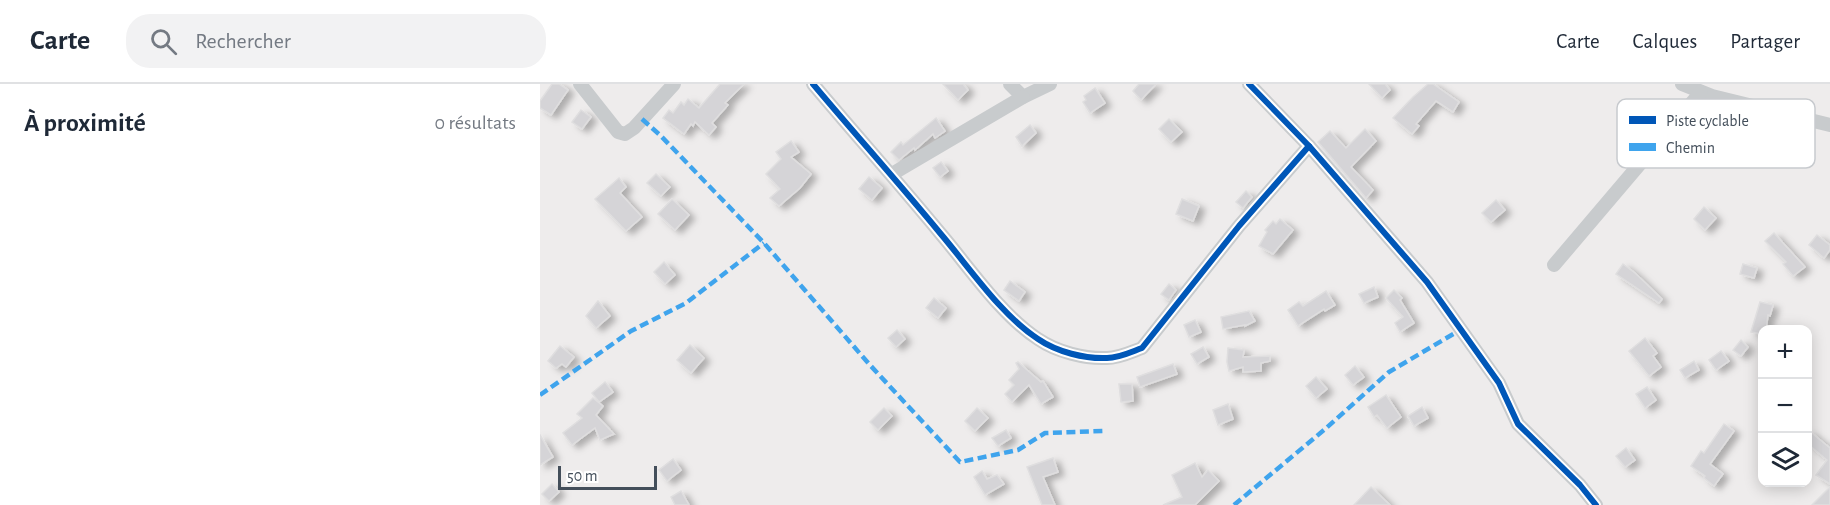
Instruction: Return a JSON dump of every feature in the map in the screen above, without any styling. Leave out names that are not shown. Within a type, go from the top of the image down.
[{"type":"street","points":[[580,84],[618,132],[625,134],[634,128],[674,84]]},
{"type":"street","points":[[813,84],[892,174],[1011,318],[1039,340],[1072,354],[1108,358],[1126,355],[1142,348],[1239,226],[1309,146]]},
{"type":"street","points":[[1010,84],[1023,97]]},
{"type":"street","points":[[892,174],[1023,97],[1050,84]]},
{"type":"street","points":[[1249,84],[1309,146],[1427,282],[1499,383],[1518,424],[1580,484],[1596,505]]},
{"type":"street","points":[[1683,84],[1724,99]]},
{"type":"street","points":[[1695,99],[1701,92]]},
{"type":"street","points":[[1815,121],[1830,125]]},
{"type":"street","points":[[1554,265],[1636,168]]},
{"type":"building","points":[[552,84],[559,84],[568,90],[551,115],[540,108],[540,101]]},
{"type":"building","points":[[720,84],[744,84],[725,103],[728,105],[712,123],[716,127],[709,135],[695,122],[684,134],[663,118],[669,110],[673,113],[681,102],[684,105],[688,99],[699,108]]},
{"type":"building","points":[[943,84],[963,84],[968,90],[958,100]]},
{"type":"building","points":[[1139,84],[1156,84],[1141,100],[1133,91]]},
{"type":"building","points":[[1369,84],[1385,84],[1390,90],[1382,98]]},
{"type":"building","points":[[1428,84],[1433,84],[1459,102],[1453,112],[1436,101],[1416,124],[1419,126],[1412,134],[1393,118]]},
{"type":"building","points":[[1095,88],[1105,103],[1090,113],[1083,102],[1086,100],[1084,96]]},
{"type":"building","points":[[581,110],[591,117],[582,129],[572,122]]},
{"type":"building","points":[[936,118],[945,131],[935,138],[933,134],[899,160],[891,152],[901,142],[903,145]]},
{"type":"building","points":[[1169,119],[1182,132],[1171,142],[1159,129]]},
{"type":"building","points":[[1030,125],[1036,133],[1022,146],[1016,137]]},
{"type":"building","points":[[1365,129],[1376,141],[1351,167],[1373,190],[1366,198],[1318,142],[1330,131],[1346,148]]},
{"type":"building","points":[[791,141],[799,152],[791,157],[811,174],[800,188],[779,206],[770,198],[780,189],[766,174],[781,159],[776,152]]},
{"type":"building","points":[[941,162],[948,171],[940,177],[933,168]]},
{"type":"building","points":[[656,174],[670,187],[661,196],[647,183]]},
{"type":"building","points":[[869,177],[882,188],[872,200],[859,189]]},
{"type":"building","points":[[619,178],[626,187],[620,193],[642,217],[626,231],[595,199]]},
{"type":"building","points":[[1246,191],[1252,197],[1243,208],[1236,202]]},
{"type":"building","points":[[672,199],[689,215],[675,230],[658,214]]},
{"type":"building","points":[[1182,199],[1199,206],[1193,221],[1176,214]]},
{"type":"building","points":[[1496,200],[1505,210],[1491,222],[1482,213]]},
{"type":"building","points":[[1704,207],[1716,218],[1705,230],[1694,219]]},
{"type":"building","points":[[1280,219],[1293,230],[1273,254],[1259,246],[1267,232],[1265,230],[1273,221],[1276,224]]},
{"type":"building","points":[[1774,233],[1805,267],[1793,276],[1783,264],[1786,262],[1765,241]]},
{"type":"building","points":[[1817,235],[1830,245],[1830,250],[1824,258],[1809,245]]},
{"type":"building","points":[[664,262],[675,275],[665,284],[654,272]]},
{"type":"building","points":[[1623,264],[1662,299],[1659,303],[1616,274]]},
{"type":"building","points":[[1743,264],[1757,268],[1754,278],[1740,274]]},
{"type":"building","points":[[1010,281],[1025,292],[1019,301],[1004,290]]},
{"type":"building","points":[[1169,284],[1176,290],[1169,300],[1161,294]]},
{"type":"building","points":[[1374,287],[1378,297],[1364,303],[1359,294]]},
{"type":"building","points":[[1394,290],[1402,298],[1400,300],[1414,323],[1400,332],[1395,323],[1403,317],[1386,298]]},
{"type":"building","points":[[1326,291],[1335,305],[1325,311],[1324,309],[1298,326],[1288,310],[1299,302],[1303,306]]},
{"type":"building","points":[[934,298],[946,308],[938,318],[926,308]]},
{"type":"building","points":[[598,301],[610,316],[596,328],[586,316]]},
{"type":"building","points":[[1760,302],[1773,305],[1767,325],[1758,325],[1758,333],[1751,332]]},
{"type":"building","points":[[1249,311],[1255,321],[1245,326],[1223,329],[1221,317]]},
{"type":"building","points":[[1195,320],[1201,332],[1189,337],[1184,325]]},
{"type":"building","points":[[897,330],[905,339],[896,347],[888,338]]},
{"type":"building","points":[[1645,338],[1657,353],[1653,356],[1661,367],[1649,376],[1629,351]]},
{"type":"building","points":[[1741,340],[1748,347],[1741,356],[1733,350]]},
{"type":"building","points":[[690,345],[704,358],[691,373],[677,360]]},
{"type":"building","points":[[560,346],[574,357],[566,367],[562,364],[556,368],[548,361]]},
{"type":"building","points":[[1203,347],[1209,357],[1197,364],[1191,354]]},
{"type":"building","points":[[1228,348],[1244,350],[1243,357],[1270,356],[1270,361],[1261,363],[1261,371],[1243,372],[1243,367],[1229,371]]},
{"type":"building","points":[[1721,351],[1729,361],[1716,370],[1709,360]]},
{"type":"building","points":[[1694,361],[1699,370],[1685,378],[1680,370]]},
{"type":"building","points":[[1018,362],[1041,382],[1043,381],[1053,397],[1041,404],[1029,385],[1012,402],[1005,394],[1014,385],[1009,380],[1019,369],[1016,363]]},
{"type":"building","points":[[1173,364],[1177,374],[1140,387],[1137,377]]},
{"type":"building","points":[[1355,366],[1364,377],[1353,385],[1345,375]]},
{"type":"building","points":[[1316,377],[1327,389],[1316,398],[1306,386]]},
{"type":"building","points":[[605,382],[613,392],[599,402],[592,393]]},
{"type":"building","points":[[1119,384],[1132,384],[1133,401],[1121,402]]},
{"type":"building","points":[[1647,387],[1656,400],[1645,408],[1636,394]]},
{"type":"building","points":[[1386,395],[1401,417],[1387,428],[1377,415],[1374,417],[1368,407]]},
{"type":"building","points":[[593,398],[603,406],[596,415],[614,434],[600,440],[595,428],[572,445],[563,433],[582,418],[577,414]]},
{"type":"building","points":[[1228,404],[1233,419],[1218,425],[1213,410]]},
{"type":"building","points":[[1422,407],[1428,418],[1414,426],[1408,416]]},
{"type":"building","points":[[884,408],[892,416],[878,430],[870,422]]},
{"type":"building","points":[[977,408],[988,418],[975,431],[965,421]]},
{"type":"building","points":[[1724,424],[1734,431],[1710,464],[1723,474],[1714,486],[1691,466],[1701,451],[1704,453]]},
{"type":"building","points":[[1006,430],[1011,438],[998,446],[992,438]]},
{"type":"building","points":[[1812,433],[1830,448],[1830,484],[1816,475],[1827,460],[1812,447]]},
{"type":"building","points":[[540,435],[553,457],[540,465]]},
{"type":"building","points":[[1626,448],[1635,460],[1625,467],[1616,456]]},
{"type":"building","points":[[1053,458],[1058,472],[1043,477],[1055,505],[1042,505],[1027,467]]},
{"type":"building","points":[[673,459],[681,470],[667,481],[659,470]]},
{"type":"building","points":[[1195,463],[1202,477],[1208,470],[1219,481],[1195,505],[1163,505],[1182,497],[1172,475]]},
{"type":"building","points":[[982,471],[987,479],[997,475],[1004,484],[985,495],[974,477]]},
{"type":"building","points":[[552,484],[559,492],[549,501],[542,494]]},
{"type":"building","points":[[1371,487],[1390,505],[1354,505]]},
{"type":"building","points":[[1830,487],[1830,505],[1812,505]]},
{"type":"building","points":[[681,491],[689,505],[675,505],[671,497]]},
{"type":"marked path","points":[[642,119],[764,243],[869,364],[960,462],[1018,450],[1045,433],[1104,431]]},
{"type":"marked path","points":[[540,395],[631,331],[686,303],[764,243]]},
{"type":"marked path","points":[[1234,505],[1389,372],[1460,330]]},
{"type":"cycle path","points":[[813,84],[1011,317],[1046,344],[1071,354],[1090,357],[1116,357],[1142,348],[1239,226],[1309,146]]},
{"type":"cycle path","points":[[1249,84],[1309,146],[1427,282],[1499,383],[1518,424],[1580,485],[1596,505]]}]
